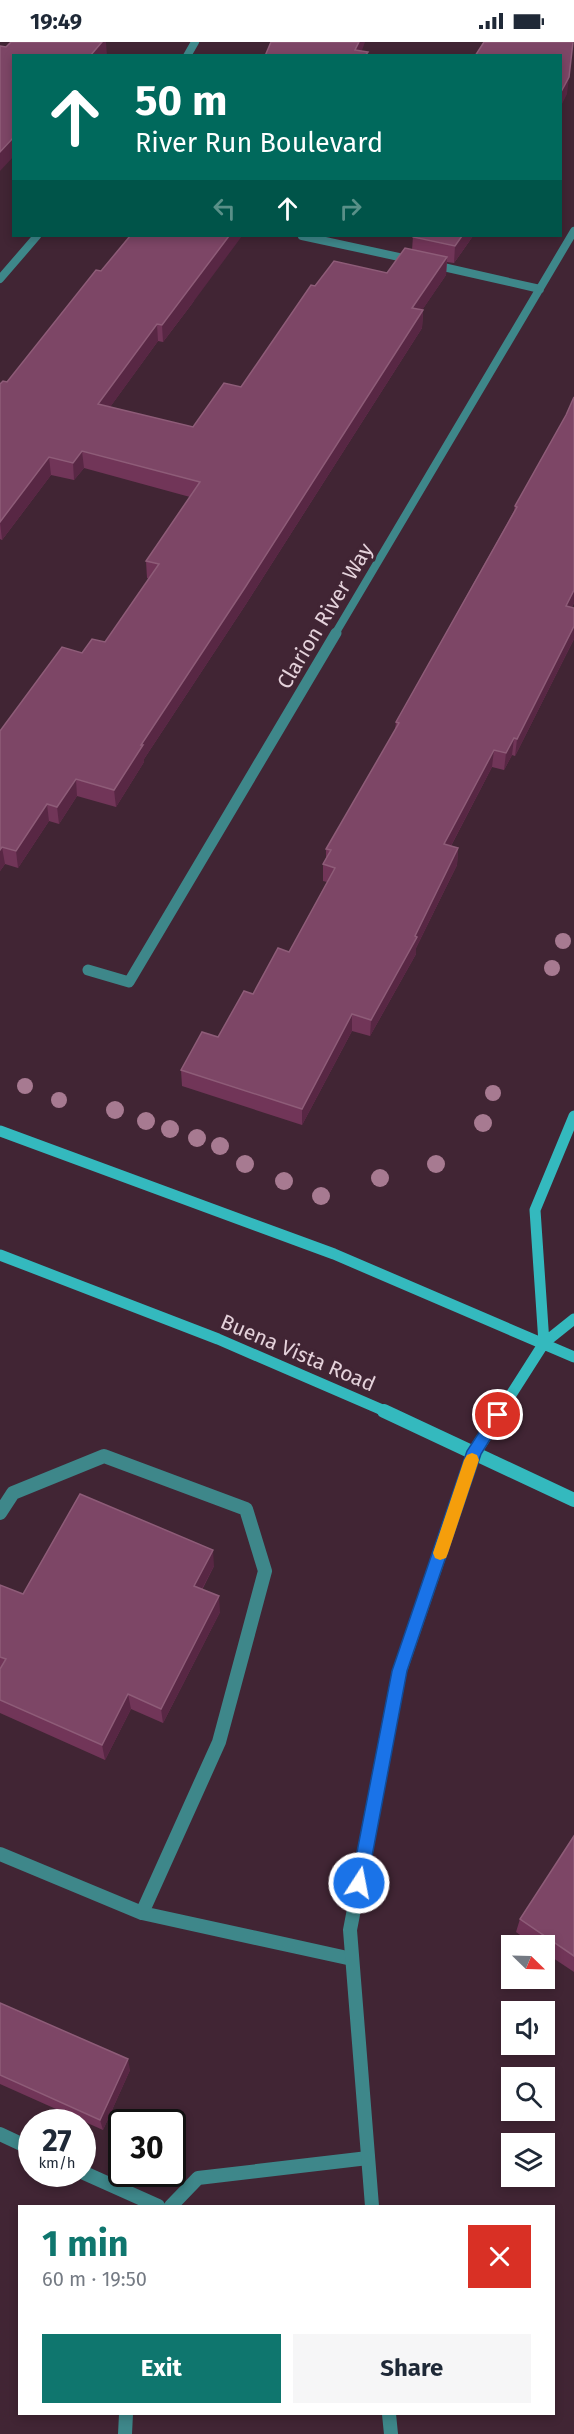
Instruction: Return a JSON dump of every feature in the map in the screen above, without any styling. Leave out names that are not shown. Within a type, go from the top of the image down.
[{"type":"main road","points":[[544,1343],[536,1210],[574,1116]]},
{"type":"main road","points":[[0,1131],[334,1254],[574,1357]]},
{"type":"main road","name":"Buena Vista Road","points":[[0,1255],[265,1358],[475,1451],[574,1500]]},
{"type":"main road","points":[[475,1451],[544,1343],[574,1319]]},
{"type":"street","name":"Clarion River Way","points":[[88,970],[129,982],[574,231]]},
{"type":"street","points":[[0,279],[36,237]]},
{"type":"street","points":[[307,237],[540,288]]},
{"type":"street","points":[[372,2205],[350,1930],[400,1671],[475,1451]]},
{"type":"street","points":[[0,1514],[13,1493],[104,1456],[246,1509],[264,1571],[219,1742],[142,1913]]},
{"type":"street","points":[[0,1854],[142,1913],[352,1959]]},
{"type":"street","points":[[0,2134],[18,2142]]},
{"type":"street","points":[[172,2205],[198,2178],[368,2158]]},
{"type":"street","points":[[96,2178],[156,2205]]},
{"type":"street","points":[[125,2434],[126,2415]]},
{"type":"street","points":[[389,2415],[391,2434]]},
{"type":"building","points":[[11,42],[102,42],[92,54],[12,54],[12,139],[0,152],[0,46],[6,47]]},
{"type":"building","points":[[271,42],[359,42],[355,50],[368,52],[366,54],[266,54]]},
{"type":"building","points":[[484,42],[573,42],[569,77],[562,90],[562,54],[476,54]]},
{"type":"building","points":[[129,237],[228,237],[162,325],[157,324],[98,404],[193,427],[224,383],[241,387],[311,285],[315,286],[334,261],[387,273],[405,248],[447,257],[412,308],[423,310],[114,790],[76,779],[57,807],[47,804],[16,851],[2,847],[0,850],[0,731],[62,647],[82,653],[92,639],[105,642],[159,564],[146,561],[200,482],[82,451],[73,463],[49,457],[0,522],[0,384],[3,381],[7,382],[96,270],[101,271]]},
{"type":"building","points":[[413,237],[461,237],[455,246]]},
{"type":"building","points":[[574,397],[574,590],[566,606],[574,608],[574,626],[517,739],[514,738],[506,753],[494,750],[444,844],[458,848],[415,936],[417,937],[371,1020],[352,1014],[302,1109],[181,1070],[202,1032],[218,1037],[244,991],[253,994],[278,948],[289,952],[335,868],[323,864],[331,850],[326,849],[399,723],[396,722],[517,507],[515,506]]},
{"type":"building","points":[[80,1494],[213,1550],[194,1586],[219,1596],[161,1709],[128,1694],[102,1745],[0,1700],[0,1669],[6,1659],[0,1657],[0,1585],[23,1594]]},
{"type":"building","points":[[574,1836],[574,1956],[555,1943],[555,1935],[543,1935],[520,1919]]},
{"type":"building","points":[[0,2003],[128,2059],[100,2120],[96,2118],[96,2109],[76,2109],[0,2075]]},
{"type":"slow traffic","points":[[440,1553],[472,1460]]},
{"type":"route","points":[[359,1883],[400,1671],[475,1451],[498,1415]]}]
